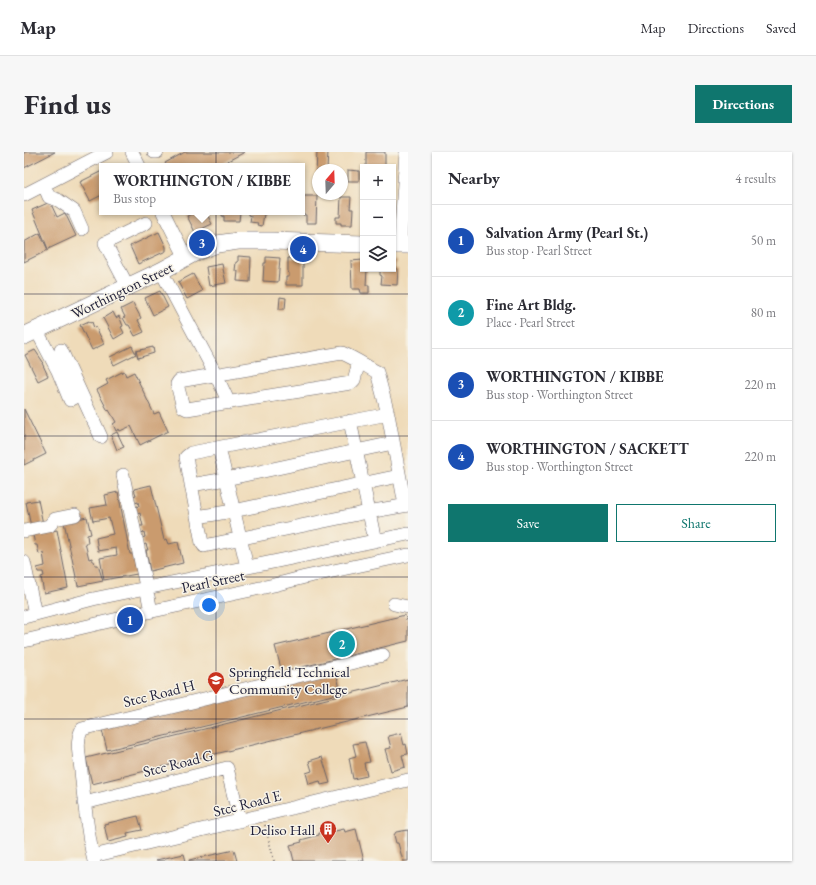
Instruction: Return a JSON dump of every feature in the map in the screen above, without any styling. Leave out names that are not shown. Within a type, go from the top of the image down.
[{"type":"main road","name":"Worthington Street","points":[[31,334],[217,244],[230,241],[360,244]]},
{"type":"street","points":[[24,195],[107,152]]},
{"type":"street","points":[[132,152],[138,163]]},
{"type":"street","points":[[400,245],[406,152]]},
{"type":"street","points":[[44,185],[49,197],[58,200],[74,211],[82,229]]},
{"type":"street","points":[[164,215],[186,258]]},
{"type":"street","points":[[128,287],[105,243],[146,223]]},
{"type":"street","points":[[161,271],[216,375],[229,403]]},
{"type":"street","points":[[31,334],[76,397],[101,437]]},
{"type":"street","points":[[61,350],[76,397]]},
{"type":"street","points":[[358,362],[354,380],[351,383],[187,409],[183,407],[177,384],[179,381],[342,353],[377,372],[388,414],[399,476],[406,505],[204,546],[202,543],[186,458],[191,453],[388,414]]},
{"type":"street","points":[[350,421],[375,541]]},
{"type":"street","points":[[191,485],[226,479],[393,443]]},
{"type":"street","points":[[219,448],[247,567]]},
{"type":"street","points":[[123,474],[151,611]]},
{"type":"street","points":[[197,517],[234,511],[399,476]]},
{"type":"street","points":[[24,531],[49,526],[55,519],[75,515]]},
{"type":"street","name":"Pearl Street","points":[[29,615],[93,599],[408,534]]},
{"type":"street","name":"Pearl Street","points":[[24,641],[151,611],[408,555]]},
{"type":"street","points":[[24,562],[29,615]]},
{"type":"street","points":[[394,604],[408,607]]},
{"type":"street","name":"Stcc Road H","points":[[84,803],[78,752],[79,735],[82,729],[383,655]]},
{"type":"street","name":"Stcc Road G","points":[[84,803],[227,768],[240,821]]},
{"type":"street","name":"Stcc Road E","points":[[94,859],[263,815],[408,780]]},
{"type":"street","points":[[84,803],[94,859]]},
{"type":"path","points":[[263,815],[274,861]]},
{"type":"building","points":[[24,152],[55,152],[24,168]]},
{"type":"building","points":[[185,152],[245,152],[224,163],[165,163]]},
{"type":"building","points":[[317,152],[328,152],[327,164],[316,164]]},
{"type":"building","points":[[366,152],[385,152],[385,164],[366,164]]},
{"type":"building","points":[[348,170],[359,171],[359,181],[348,181]]},
{"type":"building","points":[[99,172],[99,196],[90,201],[80,182]]},
{"type":"building","points":[[305,196],[312,196],[312,200],[317,200],[316,223],[306,223]]},
{"type":"building","points":[[348,197],[351,197],[350,209],[353,209],[352,225],[341,225],[341,223],[336,223],[336,217],[340,217],[341,200],[348,200]]},
{"type":"building","points":[[50,202],[57,217],[65,213],[76,236],[48,249],[32,210]]},
{"type":"building","points":[[208,215],[212,224],[195,232],[187,216]]},
{"type":"building","points":[[240,215],[239,221],[224,221],[224,216],[222,216]]},
{"type":"building","points":[[248,215],[264,215],[262,226],[257,225],[258,223],[250,222],[251,216]]},
{"type":"building","points":[[159,232],[166,247],[166,251],[138,264],[130,246]]},
{"type":"building","points":[[40,233],[48,250],[24,262],[24,242]]},
{"type":"building","points":[[238,256],[251,257],[250,282],[237,281],[238,271],[235,271]]},
{"type":"building","points":[[266,257],[280,258],[278,282],[263,281],[264,263],[266,263]]},
{"type":"building","points":[[288,258],[303,258],[303,285],[286,285],[286,277],[289,277]]},
{"type":"building","points":[[360,260],[360,272],[367,272],[366,285],[369,285],[369,293],[361,293],[360,289],[352,289],[351,261]]},
{"type":"building","points":[[222,264],[226,283],[209,286],[206,267]]},
{"type":"building","points":[[396,269],[398,269],[397,285],[381,284],[382,276],[380,275],[380,272],[396,272]]},
{"type":"building","points":[[193,274],[202,291],[187,299],[178,282]]},
{"type":"building","points":[[160,291],[168,307],[153,315],[145,298]]},
{"type":"building","points":[[280,297],[286,298],[285,309],[279,309]]},
{"type":"building","points":[[133,303],[141,318],[138,320],[144,332],[135,336],[123,318],[125,317],[121,309]]},
{"type":"building","points":[[113,312],[116,318],[119,316],[124,333],[114,339],[103,318]]},
{"type":"building","points":[[89,321],[90,323],[92,322],[94,328],[96,327],[104,344],[92,350],[80,325]]},
{"type":"building","points":[[132,346],[136,354],[114,365],[110,357]]},
{"type":"building","points":[[153,347],[154,353],[138,358],[136,351]]},
{"type":"building","points":[[35,350],[43,362],[42,363],[48,376],[38,381],[25,355]]},
{"type":"building","points":[[124,371],[126,376],[134,372],[154,414],[159,412],[168,431],[140,445],[131,426],[120,431],[119,429],[116,431],[113,424],[116,422],[109,410],[108,411],[97,390],[108,384],[106,380]]},
{"type":"building","points":[[24,409],[46,454],[24,465]]},
{"type":"building","points":[[117,432],[124,447],[117,450],[111,435]]},
{"type":"building","points":[[151,485],[164,540],[167,539],[169,544],[178,542],[183,563],[150,571],[146,550],[148,550],[146,544],[143,545],[142,538],[145,537],[144,532],[141,533],[139,526],[143,526],[140,513],[137,514],[135,507],[139,506],[138,502],[135,503],[133,496],[136,495],[134,489]]},
{"type":"building","points":[[118,492],[130,554],[133,554],[137,574],[104,580],[100,558],[117,555],[116,548],[98,551],[96,538],[113,534],[109,518],[93,521],[90,508],[107,505],[105,495]]},
{"type":"building","points":[[38,500],[43,524],[31,527],[26,502]]},
{"type":"building","points":[[87,517],[91,534],[87,535],[88,543],[85,543],[89,559],[92,558],[95,565],[98,565],[103,581],[78,586],[64,522]]},
{"type":"building","points":[[57,530],[68,588],[44,593],[41,577],[44,576],[43,572],[38,572],[37,568],[45,566],[43,553],[39,554],[33,535]]},
{"type":"building","points":[[405,615],[406,620],[408,619],[408,641],[282,672],[275,646]]},
{"type":"building","points":[[335,668],[341,693],[107,750],[101,726]]},
{"type":"building","points":[[408,679],[408,707],[92,784],[86,758]]},
{"type":"building","points":[[401,733],[404,745],[406,744],[408,754],[402,755],[405,767],[391,771],[385,749],[391,748],[388,736]]},
{"type":"building","points":[[365,742],[370,762],[364,763],[367,776],[353,779],[349,758],[356,756],[353,744]]},
{"type":"building","points":[[322,757],[330,783],[321,785],[320,781],[309,784],[306,773],[312,771],[309,761]]},
{"type":"building","points":[[138,816],[142,830],[127,833],[128,837],[108,842],[104,824]]},
{"type":"building","name":"Deliso Hall","points":[[344,829],[345,832],[356,829],[364,861],[294,861],[290,845],[319,835],[319,833],[327,831],[327,833]]},
{"type":"building","points":[[408,830],[408,861],[403,861],[394,835],[396,832]]},
{"type":"building","points":[[234,850],[237,861],[189,861],[189,860]]},
{"type":"building","points":[[184,854],[186,861],[156,861],[156,860]]},
{"type":"place","name":"WORTHINGTON / KIBBE","points":[[202,243]]},
{"type":"place","name":"WORTHINGTON / SACKETT","points":[[303,249]]},
{"type":"place","name":"Salvation Army (Pearl St.)","points":[[130,620]]},
{"type":"place","name":"Fine Art Bldg.","points":[[342,644]]},
{"type":"place","name":"Springfield Technical Community College","points":[[216,695]]},
{"type":"place","name":"Deliso Hall","points":[[328,844]]}]
